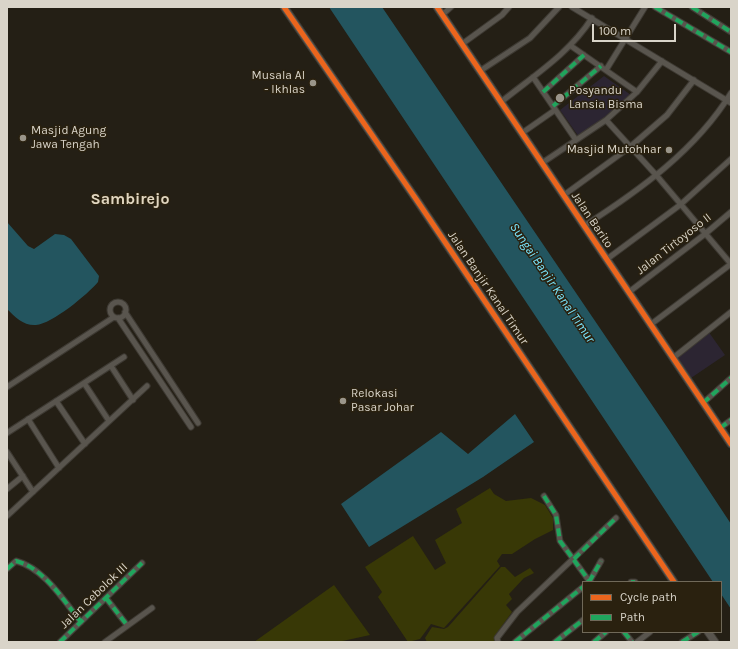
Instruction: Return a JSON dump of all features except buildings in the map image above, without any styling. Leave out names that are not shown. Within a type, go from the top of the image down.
[{"type":"street","name":"Jalan Banjir Kanal Timur","points":[[284,7],[416,199],[673,581]]},
{"type":"street","name":"Jalan Barito","points":[[437,7],[731,444]]},
{"type":"street","points":[[442,15],[451,7]]},
{"type":"street","points":[[462,44],[502,15],[509,7]]},
{"type":"street","points":[[480,71],[530,38],[559,7]]},
{"type":"street","points":[[572,7],[729,102]]},
{"type":"street","points":[[606,70],[645,7]]},
{"type":"street","points":[[655,7],[731,52]]},
{"type":"street","points":[[692,7],[731,32]]},
{"type":"street","points":[[501,102],[571,46],[592,18]]},
{"type":"street","points":[[571,46],[637,92]]},
{"type":"street","points":[[543,92],[584,55]]},
{"type":"street","points":[[542,163],[606,120],[637,92],[662,61]]},
{"type":"street","points":[[522,133],[554,108],[601,66]]},
{"type":"street","points":[[533,77],[576,140]]},
{"type":"street","points":[[564,195],[630,147],[672,110],[694,80]]},
{"type":"street","points":[[584,226],[657,176],[699,136],[729,102],[731,93]]},
{"type":"street","points":[[606,120],[657,176],[731,264],[650,325]]},
{"type":"street","points":[[607,260],[680,205],[731,159]]},
{"type":"street","name":"Jalan Tirtoyoso II","points":[[629,292],[705,234],[731,212]]},
{"type":"street","points":[[191,427],[110,311],[114,304],[121,304],[124,307],[125,312],[198,423]]},
{"type":"street","points":[[7,387],[116,318],[123,316],[125,312]]},
{"type":"street","points":[[673,358],[731,312]]},
{"type":"street","points":[[7,432],[124,358]]},
{"type":"street","points":[[111,366],[132,400]]},
{"type":"street","points":[[703,403],[731,378]]},
{"type":"street","points":[[84,383],[110,421]]},
{"type":"street","points":[[7,516],[147,386]]},
{"type":"street","points":[[56,401],[85,444]]},
{"type":"street","points":[[28,419],[59,468]]},
{"type":"street","points":[[720,428],[731,420]]},
{"type":"street","points":[[7,452],[33,492]]},
{"type":"street","points":[[7,489],[23,476]]},
{"type":"street","points":[[544,496],[555,512],[560,542],[574,559],[588,581]]},
{"type":"street","points":[[498,642],[497,638],[517,612],[616,518]]},
{"type":"street","points":[[7,569],[16,561],[20,562],[50,583],[81,622]]},
{"type":"street","points":[[590,581],[601,561]]},
{"type":"street","name":"Jalan Cebolok III","points":[[60,642],[142,563]]},
{"type":"street","points":[[515,642],[582,588]]},
{"type":"street","points":[[106,598],[127,625]]},
{"type":"street","points":[[105,642],[152,608]]},
{"type":"street","points":[[555,642],[582,621]]},
{"type":"street","points":[[594,642],[605,633]]},
{"type":"street","points":[[625,633],[632,642]]},
{"type":"street","points":[[637,642],[649,633]]},
{"type":"street","points":[[683,641],[696,633]]},
{"type":"street","points":[[709,633],[715,642]]},
{"type":"shaded area","points":[[604,76],[631,95],[605,119],[579,137],[560,110]]},
{"type":"shaded area","points":[[708,331],[725,355],[691,378],[676,357]]},
{"type":"shaded area","points":[[490,488],[494,494],[506,501],[531,498],[545,505],[553,518],[553,530],[535,539],[512,554],[502,554],[497,561],[500,566],[444,628],[431,624],[420,639],[408,642],[378,597],[382,592],[365,567],[413,536],[435,570],[446,563],[435,540],[462,523],[456,509]]},
{"type":"shaded area","points":[[501,567],[505,567],[515,577],[530,568],[534,573],[524,578],[509,594],[512,599],[506,605],[512,612],[494,637],[494,642],[427,642],[425,638],[432,627],[444,629],[448,627]]},
{"type":"shaded area","points":[[334,585],[370,635],[338,642],[254,642]]},
{"type":"water","name":"Sungai Banjir Kanal Timur","points":[[329,7],[382,7],[669,430],[731,524],[731,609],[722,596],[722,581],[712,581]]},
{"type":"water","points":[[7,222],[28,246],[34,249],[55,234],[64,235],[71,239],[99,276],[98,282],[78,301],[51,320],[32,325],[20,320],[7,309]]},
{"type":"water","points":[[515,414],[534,442],[483,477],[369,547],[341,504],[441,432],[468,454]]},
{"type":"marked path","points":[[655,7],[731,52]]},
{"type":"marked path","points":[[692,7],[731,32]]},
{"type":"marked path","points":[[543,92],[584,55]]},
{"type":"marked path","points":[[553,106],[601,66]]},
{"type":"marked path","points":[[703,403],[731,378]]},
{"type":"marked path","points":[[720,428],[731,420]]},
{"type":"marked path","points":[[544,496],[556,515],[560,541],[589,581]]},
{"type":"marked path","points":[[574,559],[616,518]]},
{"type":"marked path","points":[[7,569],[16,561],[36,571],[53,586],[81,622]]},
{"type":"marked path","points":[[590,581],[601,561]]},
{"type":"marked path","points":[[60,642],[142,563]]},
{"type":"marked path","points":[[515,642],[582,588]]},
{"type":"marked path","points":[[106,598],[127,625]]},
{"type":"marked path","points":[[555,642],[582,621]]},
{"type":"marked path","points":[[594,642],[605,633]]},
{"type":"marked path","points":[[625,633],[632,642]]},
{"type":"marked path","points":[[682,642],[696,633]]},
{"type":"cycle path","points":[[284,7],[416,199],[673,581]]},
{"type":"cycle path","points":[[437,7],[731,444]]},
{"type":"place","name":"Musala Al - Ikhlas","points":[[313,83]]},
{"type":"place","name":"Posyandu Lansia Bisma","points":[[560,98]]},
{"type":"place","name":"Masjid Agung Jawa Tengah","points":[[23,138]]},
{"type":"place","name":"Masjid Mutohhar","points":[[669,150]]},
{"type":"place","name":"Relokasi Pasar Johar","points":[[343,401]]},
{"type":"district","name":"Sambirejo","points":[[130,199]]}]
